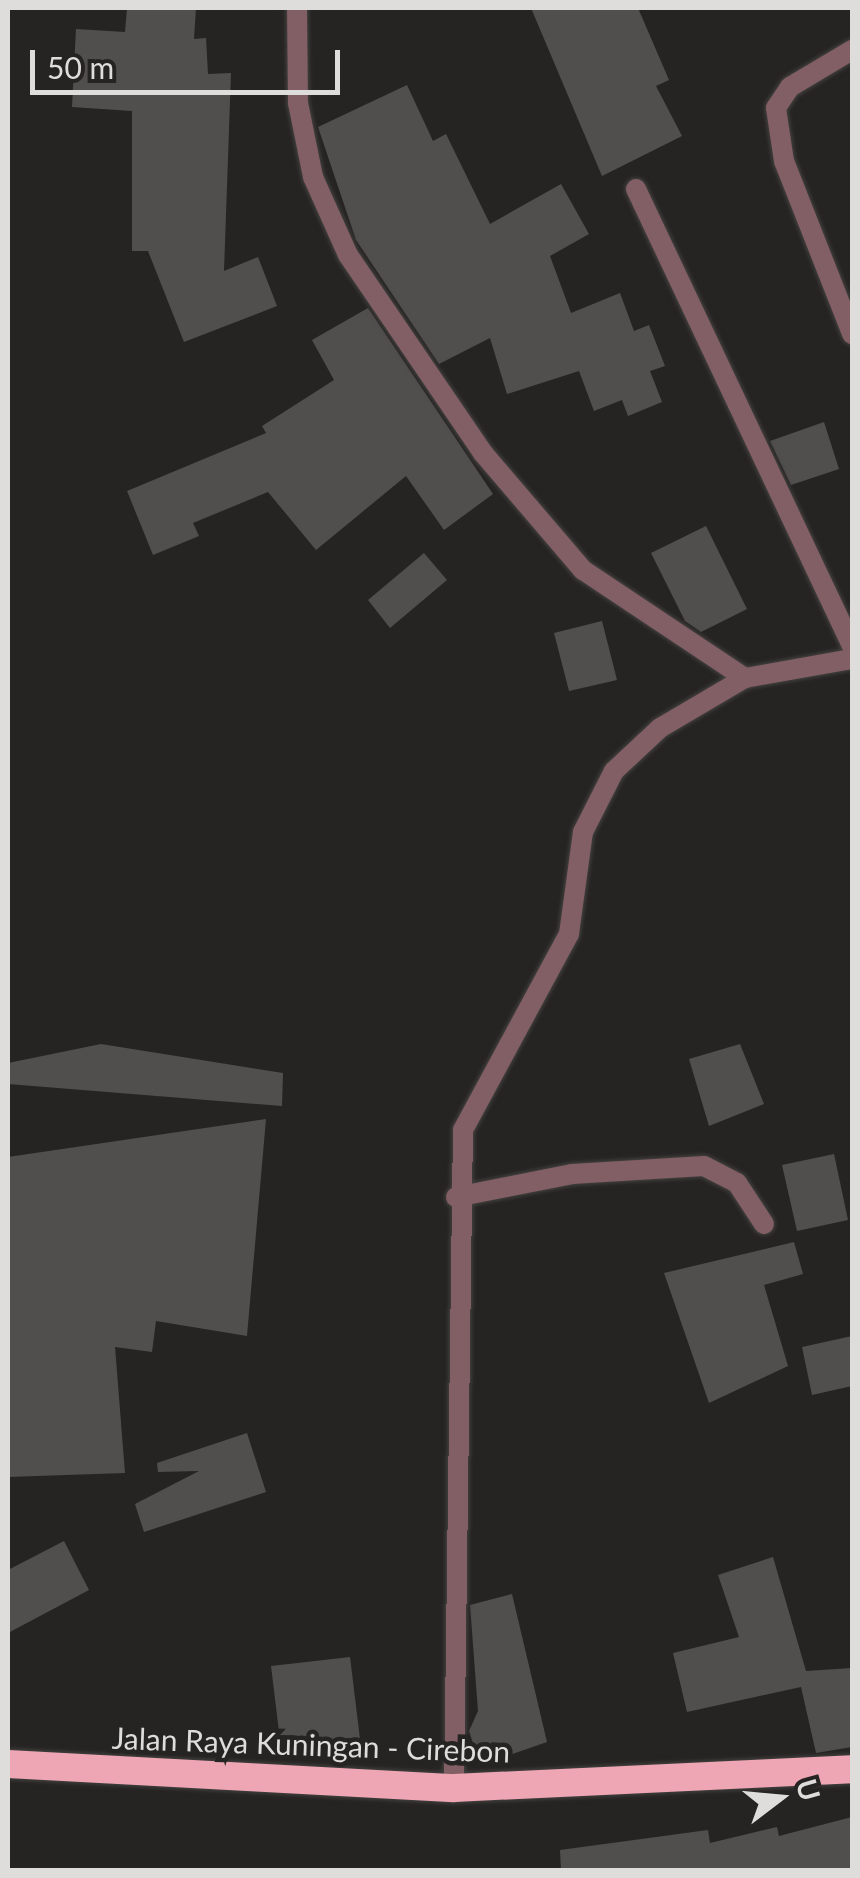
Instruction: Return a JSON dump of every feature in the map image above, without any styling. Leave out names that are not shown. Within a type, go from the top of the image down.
[{"type":"highway","name":"Jalan Raya Kuningan - Cirebon","points":[[8,1764],[454,1788],[852,1770]]},
{"type":"street","points":[[297,8],[306,140],[348,255],[483,453],[570,556],[745,678]]},
{"type":"street","points":[[852,50],[790,87],[776,108],[784,161],[852,334]]},
{"type":"street","points":[[636,188],[852,646]]},
{"type":"street","points":[[454,1788],[456,1197],[463,1130],[569,934],[584,832],[614,771],[660,728],[745,678],[852,659]]},
{"type":"street","points":[[456,1197],[638,1166],[704,1166],[737,1183],[764,1224]]},
{"type":"building","points":[[127,8],[196,8],[194,39],[206,38],[208,74],[231,73],[224,271],[258,257],[277,306],[184,342],[148,251],[132,251],[132,111],[72,107],[76,29],[125,32]]},
{"type":"building","points":[[531,8],[638,8],[669,80],[656,86],[682,136],[602,176]]},
{"type":"building","points":[[407,85],[433,141],[446,134],[490,224],[561,184],[589,234],[550,256],[571,313],[620,293],[634,331],[649,325],[665,366],[650,371],[662,402],[628,416],[622,400],[594,411],[579,371],[507,394],[490,338],[439,364],[356,240],[318,127]]},
{"type":"building","points":[[368,308],[493,494],[444,530],[406,476],[316,550],[268,492],[193,523],[199,536],[153,555],[127,491],[266,433],[262,426],[334,380],[312,340]]},
{"type":"building","points":[[824,422],[839,469],[791,485],[770,441]]},
{"type":"building","points":[[706,526],[747,609],[701,632],[685,621],[651,553]]},
{"type":"building","points":[[424,553],[447,580],[390,628],[368,600]]},
{"type":"building","points":[[602,621],[617,680],[569,691],[554,633]]},
{"type":"building","points":[[101,1044],[283,1073],[282,1106],[8,1084],[8,1063]]},
{"type":"building","points":[[740,1044],[764,1104],[709,1126],[689,1059]]},
{"type":"building","points":[[266,1119],[247,1336],[156,1321],[152,1352],[115,1347],[125,1473],[8,1477],[8,1157]]},
{"type":"building","points":[[834,1154],[848,1220],[797,1231],[782,1165]]},
{"type":"building","points":[[794,1242],[803,1274],[764,1285],[788,1366],[709,1403],[664,1273]]},
{"type":"building","points":[[852,1336],[852,1386],[812,1395],[802,1347]]},
{"type":"building","points":[[247,1433],[266,1492],[144,1532],[135,1504],[199,1471],[158,1472],[157,1463]]},
{"type":"building","points":[[64,1541],[89,1590],[8,1633],[8,1570]]},
{"type":"building","points":[[773,1557],[806,1671],[852,1668],[852,1747],[816,1753],[801,1687],[687,1712],[673,1653],[739,1637],[718,1575]]},
{"type":"building","points":[[512,1594],[547,1742],[480,1765],[469,1731],[478,1711],[470,1605]]},
{"type":"building","points":[[350,1657],[360,1739],[281,1748],[271,1666]]},
{"type":"building","points":[[852,1817],[852,1870],[561,1870],[560,1850],[708,1830],[710,1843],[777,1827],[779,1836]]}]
